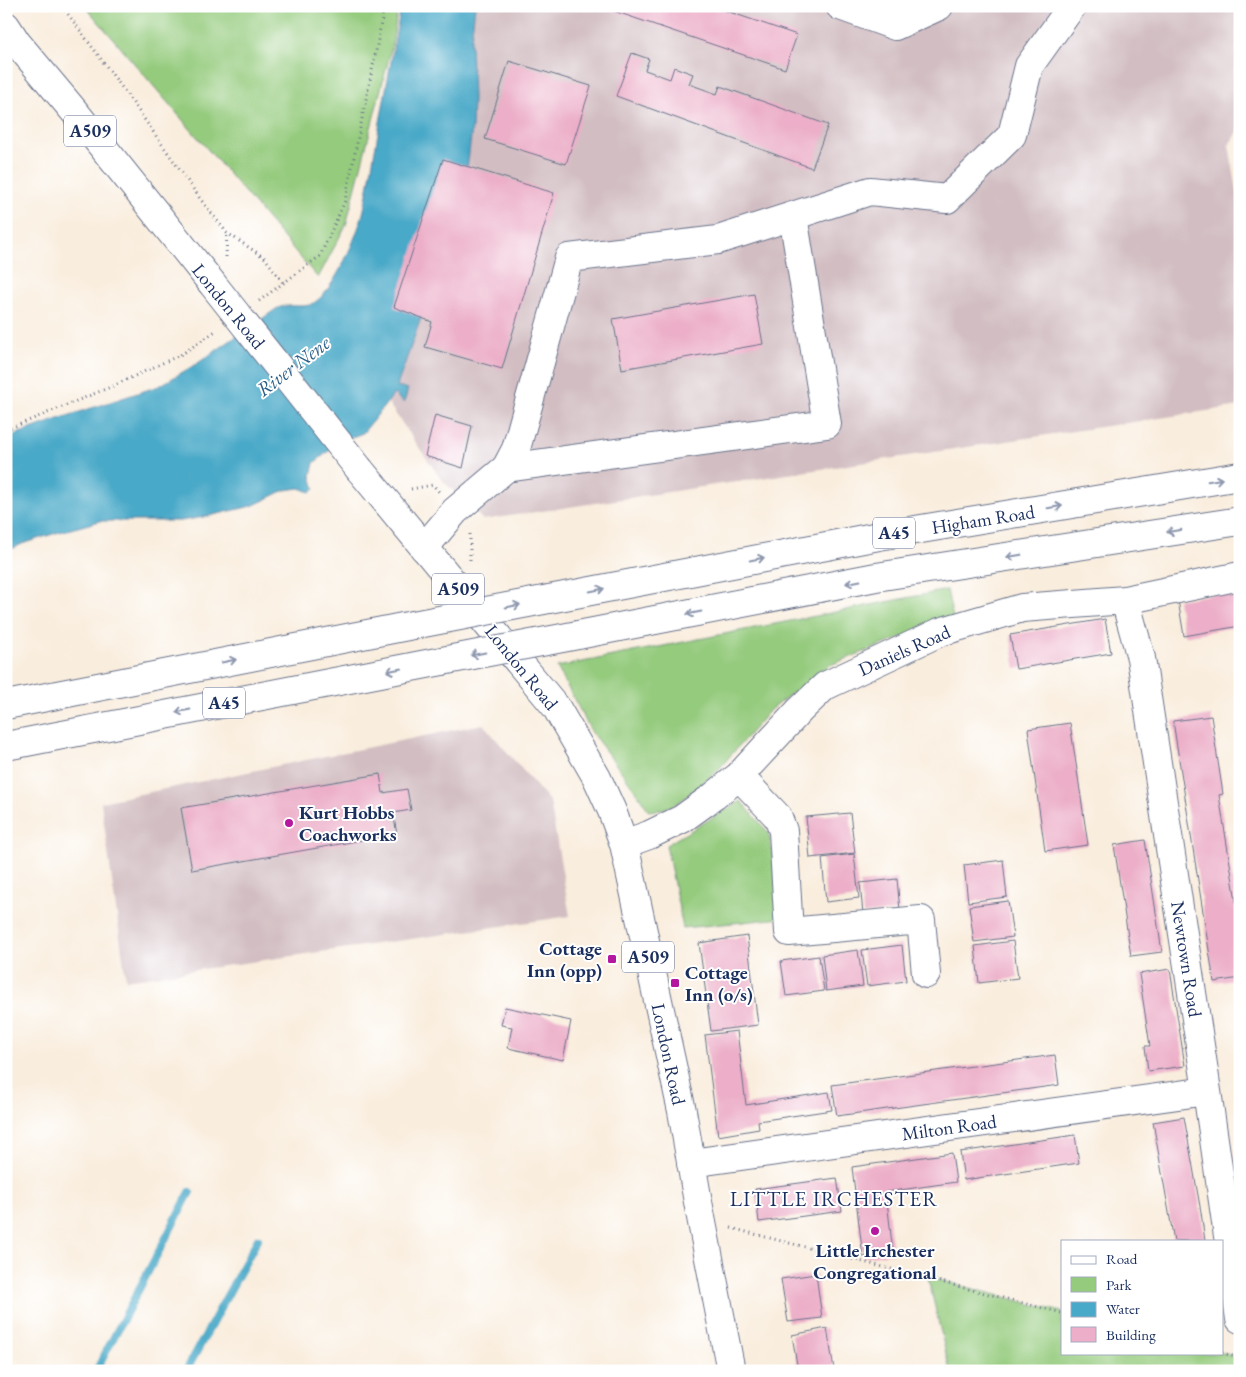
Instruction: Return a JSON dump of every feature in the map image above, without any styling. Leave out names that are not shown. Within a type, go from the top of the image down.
[{"type":"main road","points":[[840,6],[895,26],[939,6]]},
{"type":"main road","points":[[424,548],[455,511],[506,468],[516,449],[569,258],[718,240],[870,191],[947,199],[1012,135],[1029,66],[1072,6]]},
{"type":"main road","name":"London Road","points":[[10,35],[74,111],[218,272],[360,470],[556,707],[597,778],[624,844],[680,1101],[731,1371]]},
{"type":"main road","points":[[506,468],[827,424],[793,216]]},
{"type":"main road","name":"Higham Road","points":[[146,677],[878,536],[1240,476]]},
{"type":"main road","name":"A45","points":[[6,746],[876,578],[1240,521]]},
{"type":"main road","name":"Daniels Road","points":[[624,844],[649,835],[682,819],[699,808],[739,776],[825,686],[940,632],[1022,608],[1125,600],[1240,576]]},
{"type":"main road","name":"Newtown Road","points":[[1125,600],[1141,658],[1240,1320]]},
{"type":"main road","points":[[6,696],[146,677]]},
{"type":"main road","name":"A45","points":[[6,705],[146,677]]},
{"type":"main road","points":[[739,776],[778,817],[783,831],[789,932],[921,920],[926,974]]},
{"type":"main road","name":"Milton Road","points":[[691,1163],[1207,1090]]},
{"type":"path","points":[[62,6],[201,200],[227,233],[265,258],[284,284]]},
{"type":"path","points":[[256,303],[320,256],[345,201],[384,6]]},
{"type":"path","points":[[218,272],[227,233]]},
{"type":"path","points":[[6,430],[113,386],[182,354],[223,326]]},
{"type":"path","points":[[726,1227],[1061,1313]]},
{"type":"path","points":[[1224,1354],[1240,1358]]},
{"type":"shaded area","points":[[474,6],[1240,6],[1240,127],[1229,145],[1240,208],[1240,406],[483,520],[441,479],[379,390],[457,194]]},
{"type":"shaded area","points":[[483,724],[550,802],[570,916],[126,980],[101,802]]},
{"type":"green space","points":[[85,6],[398,6],[392,46],[346,225],[318,278]]},
{"type":"green space","points":[[947,590],[953,618],[830,665],[771,709],[717,771],[678,803],[663,809],[649,811],[592,733],[557,667]]},
{"type":"green space","points":[[741,801],[769,833],[782,918],[683,928],[666,845]]},
{"type":"green space","points":[[928,1277],[1061,1312],[1061,1354],[1224,1354],[1240,1358],[1240,1371],[950,1371]]},
{"type":"water","name":"River Nene","points":[[401,6],[475,6],[471,41],[472,128],[466,178],[470,179],[397,386],[408,389],[404,403],[394,394],[363,433],[341,441],[314,463],[311,476],[315,489],[310,492],[300,488],[285,490],[252,506],[181,521],[100,521],[22,544],[6,552],[6,438],[159,386],[198,363],[276,309],[284,306],[310,305],[318,300],[334,280],[348,254],[363,214]]},
{"type":"building","points":[[712,6],[797,35],[785,69],[602,7]]},
{"type":"building","points":[[632,53],[649,59],[645,70],[670,79],[674,67],[693,74],[689,84],[717,94],[720,86],[828,125],[812,168],[616,96]]},
{"type":"building","points":[[509,61],[591,86],[566,164],[485,139]]},
{"type":"building","points":[[443,159],[554,193],[502,369],[425,347],[432,322],[394,307]]},
{"type":"building","points":[[754,294],[763,344],[622,369],[613,319]]},
{"type":"building","points":[[435,415],[472,426],[463,468],[425,456]]},
{"type":"building","points":[[1240,590],[1240,626],[1184,636],[1178,600]]},
{"type":"building","points":[[1105,619],[1111,653],[1016,669],[1010,635]]},
{"type":"building","points":[[1211,716],[1223,794],[1219,795],[1240,926],[1240,978],[1214,982],[1173,721]]},
{"type":"building","points":[[1070,723],[1088,845],[1045,851],[1028,729]]},
{"type":"building","name":"Kurt Hobbs Coachworks","points":[[380,774],[383,793],[407,789],[411,810],[393,813],[397,834],[192,870],[181,808]]},
{"type":"building","points":[[850,813],[855,853],[810,858],[806,817]]},
{"type":"building","points":[[1145,840],[1162,952],[1131,956],[1114,845]]},
{"type":"building","points":[[854,854],[859,898],[826,902],[822,858]]},
{"type":"building","points":[[1003,860],[1007,897],[968,902],[964,865]]},
{"type":"building","points":[[897,879],[900,911],[863,914],[860,883]]},
{"type":"building","points":[[1008,901],[1013,937],[974,942],[969,906]]},
{"type":"building","points":[[747,936],[758,1025],[711,1031],[699,943]]},
{"type":"building","points":[[1013,941],[1018,978],[979,983],[975,946]]},
{"type":"building","points":[[902,945],[906,981],[867,986],[862,950]]},
{"type":"building","points":[[858,950],[863,986],[826,991],[822,955]]},
{"type":"building","points":[[819,956],[824,991],[786,996],[781,961]]},
{"type":"building","points":[[1170,969],[1185,1066],[1148,1071],[1145,1046],[1150,1046],[1139,974]]},
{"type":"building","points":[[505,1007],[571,1021],[563,1060],[508,1048],[512,1027],[501,1025]]},
{"type":"building","points":[[737,1031],[746,1105],[829,1092],[832,1110],[758,1121],[759,1129],[718,1136],[705,1035]]},
{"type":"building","points":[[1055,1055],[1059,1085],[837,1116],[832,1085]]},
{"type":"building","points":[[1184,1117],[1205,1240],[1174,1240],[1153,1122]]},
{"type":"building","points":[[1075,1135],[1079,1163],[964,1180],[960,1152]]},
{"type":"building","points":[[952,1153],[956,1182],[886,1192],[893,1253],[863,1257],[852,1167]]},
{"type":"building","points":[[837,1178],[842,1211],[759,1222],[755,1189]]},
{"type":"building","points":[[816,1274],[822,1318],[788,1322],[781,1279]]},
{"type":"building","points":[[827,1328],[834,1369],[798,1371],[792,1335]]},
{"type":"waterway","points":[[96,1371],[190,1192]]},
{"type":"waterway","points":[[186,1371],[258,1239]]},
{"type":"place","name":"Kurt Hobbs Coachworks","points":[[289,823]]},
{"type":"place","name":"Cottage Inn (opp)","points":[[612,959]]},
{"type":"place","name":"Cottage Inn (o/s)","points":[[675,983]]},
{"type":"place","name":"Little Irchester Congregational","points":[[875,1231]]},
{"type":"district","name":"LITTLE IRCHESTER","points":[[834,1199]]}]
